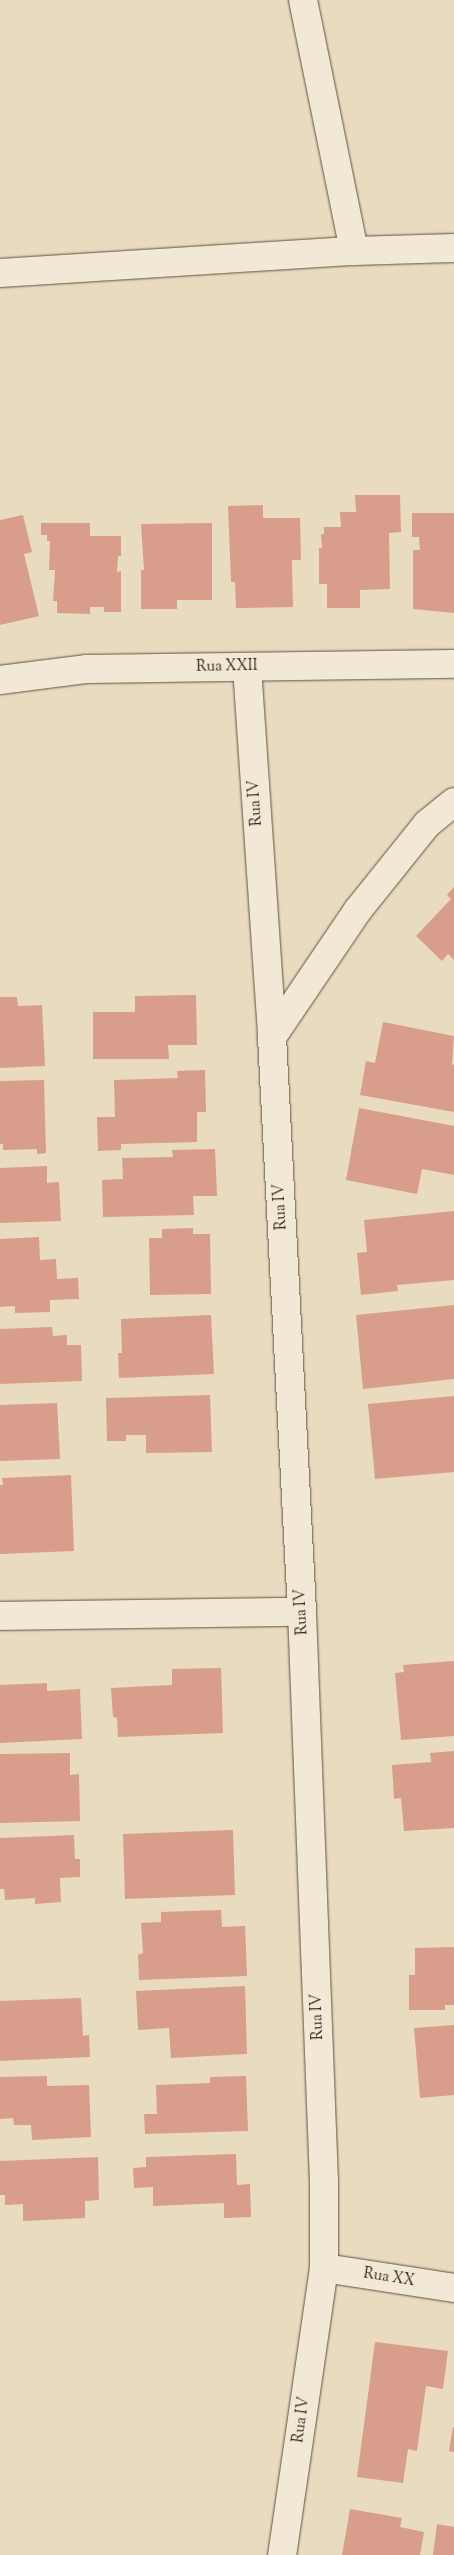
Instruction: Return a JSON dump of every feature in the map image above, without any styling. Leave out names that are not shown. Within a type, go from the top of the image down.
[{"type":"street","points":[[304,0],[354,252]]},
{"type":"street","points":[[0,272],[454,248]]},
{"type":"street","name":"Rua XXII","points":[[0,680],[87,668],[454,664]]},
{"type":"street","name":"Rua IV","points":[[247,667],[272,1037],[302,1612],[324,2181],[324,2268],[282,2555]]},
{"type":"street","points":[[272,1037],[358,910],[427,824],[454,802]]},
{"type":"street","points":[[0,1616],[302,1612]]},
{"type":"street","name":"Rua XX","points":[[324,2268],[454,2288]]},
{"type":"building","points":[[355,495],[400,495],[401,532],[389,533],[390,589],[360,590],[360,608],[327,608],[327,584],[319,584],[319,548],[322,548],[321,534],[324,534],[324,527],[341,527],[340,512],[356,512]]},
{"type":"building","points":[[263,505],[263,518],[300,518],[301,560],[292,560],[293,607],[236,608],[235,582],[231,582],[228,506]]},
{"type":"building","points":[[412,513],[454,513],[454,613],[413,609],[413,550],[420,550],[419,537],[412,537]]},
{"type":"building","points":[[23,515],[32,552],[24,554],[39,616],[0,625],[0,520]]},
{"type":"building","points":[[41,523],[90,523],[90,536],[121,536],[121,556],[118,556],[117,572],[121,571],[121,612],[104,612],[104,607],[90,607],[90,614],[57,613],[57,601],[53,601],[55,570],[49,570],[50,541],[47,541],[47,535],[41,535]]},
{"type":"building","points":[[212,523],[212,600],[177,600],[177,609],[141,609],[141,570],[144,570],[141,524]]},
{"type":"building","points":[[454,887],[454,960],[448,954],[442,961],[416,936],[451,899],[447,895]]},
{"type":"building","points":[[196,995],[197,1045],[168,1045],[169,1059],[93,1059],[93,1012],[135,1012],[135,996]]},
{"type":"building","points":[[0,997],[17,997],[18,1006],[42,1005],[45,1066],[0,1068]]},
{"type":"building","points":[[383,1022],[454,1036],[452,1064],[454,1065],[454,1112],[360,1095],[366,1061],[375,1063]]},
{"type":"building","points":[[205,1070],[206,1112],[197,1112],[197,1142],[121,1144],[121,1150],[98,1151],[97,1117],[115,1117],[114,1080],[178,1078],[177,1071]]},
{"type":"building","points":[[44,1080],[46,1153],[37,1154],[37,1149],[3,1150],[3,1144],[0,1144],[0,1081]]},
{"type":"building","points":[[359,1108],[454,1126],[454,1175],[422,1169],[417,1194],[346,1180]]},
{"type":"building","points":[[215,1149],[217,1196],[193,1196],[194,1215],[103,1217],[102,1180],[123,1179],[122,1158],[173,1157],[172,1150]]},
{"type":"building","points":[[47,1166],[47,1183],[59,1182],[61,1221],[0,1223],[0,1168]]},
{"type":"building","points":[[454,1211],[454,1280],[397,1285],[398,1291],[361,1295],[357,1253],[367,1252],[364,1220]]},
{"type":"building","points":[[193,1228],[193,1234],[210,1234],[211,1294],[150,1295],[149,1238],[162,1238],[162,1229]]},
{"type":"building","points":[[39,1237],[40,1260],[56,1259],[57,1279],[78,1278],[79,1299],[50,1300],[50,1312],[15,1313],[15,1306],[0,1307],[0,1239]]},
{"type":"building","points":[[454,1305],[454,1379],[363,1389],[356,1315]]},
{"type":"building","points":[[211,1315],[214,1374],[119,1378],[118,1353],[122,1353],[121,1319]]},
{"type":"building","points":[[52,1327],[53,1336],[67,1335],[67,1345],[81,1345],[82,1381],[0,1384],[0,1329]]},
{"type":"building","points":[[210,1395],[212,1452],[146,1453],[146,1435],[126,1435],[126,1441],[107,1441],[106,1398]]},
{"type":"building","points":[[454,1396],[454,1472],[375,1479],[368,1404]]},
{"type":"building","points":[[57,1403],[60,1459],[0,1461],[0,1405]]},
{"type":"building","points":[[71,1475],[74,1551],[0,1554],[0,1485],[3,1485],[2,1478]]},
{"type":"building","points":[[454,1661],[454,1736],[401,1740],[395,1673],[404,1672],[403,1665]]},
{"type":"building","points":[[221,1668],[223,1733],[118,1737],[117,1718],[113,1717],[111,1688],[172,1685],[172,1669]]},
{"type":"building","points":[[47,1683],[47,1691],[80,1689],[82,1739],[0,1743],[0,1685]]},
{"type":"building","points":[[454,1751],[454,1828],[404,1831],[401,1798],[394,1799],[392,1765],[431,1762],[430,1753]]},
{"type":"building","points":[[70,1753],[70,1775],[79,1774],[80,1821],[0,1823],[0,1754]]},
{"type":"building","points":[[233,1830],[235,1895],[125,1899],[123,1834]]},
{"type":"building","points":[[74,1835],[75,1859],[80,1859],[80,1877],[60,1878],[61,1902],[35,1904],[35,1898],[5,1900],[4,1889],[0,1889],[0,1838]]},
{"type":"building","points":[[221,1910],[222,1927],[245,1926],[247,1976],[139,1980],[138,1955],[143,1953],[141,1923],[161,1922],[161,1912]]},
{"type":"building","points":[[454,1947],[454,2005],[445,2005],[445,2010],[409,2010],[409,1975],[415,1975],[415,1948]]},
{"type":"building","points":[[245,1986],[247,2054],[171,2058],[169,2028],[138,2030],[136,1991]]},
{"type":"building","points":[[81,1998],[83,2036],[89,2035],[90,2057],[0,2061],[0,2001]]},
{"type":"building","points":[[454,2025],[454,2095],[420,2098],[414,2028]]},
{"type":"building","points":[[47,2076],[47,2086],[89,2085],[91,2137],[32,2140],[31,2125],[14,2125],[13,2118],[0,2119],[0,2077]]},
{"type":"building","points":[[246,2076],[248,2131],[145,2134],[144,2114],[157,2114],[156,2085],[210,2083],[210,2077]]},
{"type":"building","points":[[236,2154],[237,2185],[250,2184],[251,2217],[224,2218],[224,2203],[153,2206],[153,2187],[134,2188],[133,2168],[146,2167],[146,2157]]},
{"type":"building","points":[[98,2157],[99,2200],[85,2201],[85,2218],[23,2221],[23,2204],[5,2205],[5,2195],[0,2195],[0,2161]]},
{"type":"building","points":[[375,2342],[448,2351],[443,2389],[426,2386],[417,2451],[408,2449],[403,2483],[357,2477]]},
{"type":"building","points":[[454,2427],[454,2452],[449,2451]]},
{"type":"building","points":[[350,2509],[402,2518],[400,2527],[424,2532],[420,2555],[342,2555]]},
{"type":"building","points":[[437,2524],[454,2527],[454,2555],[433,2555]]}]
